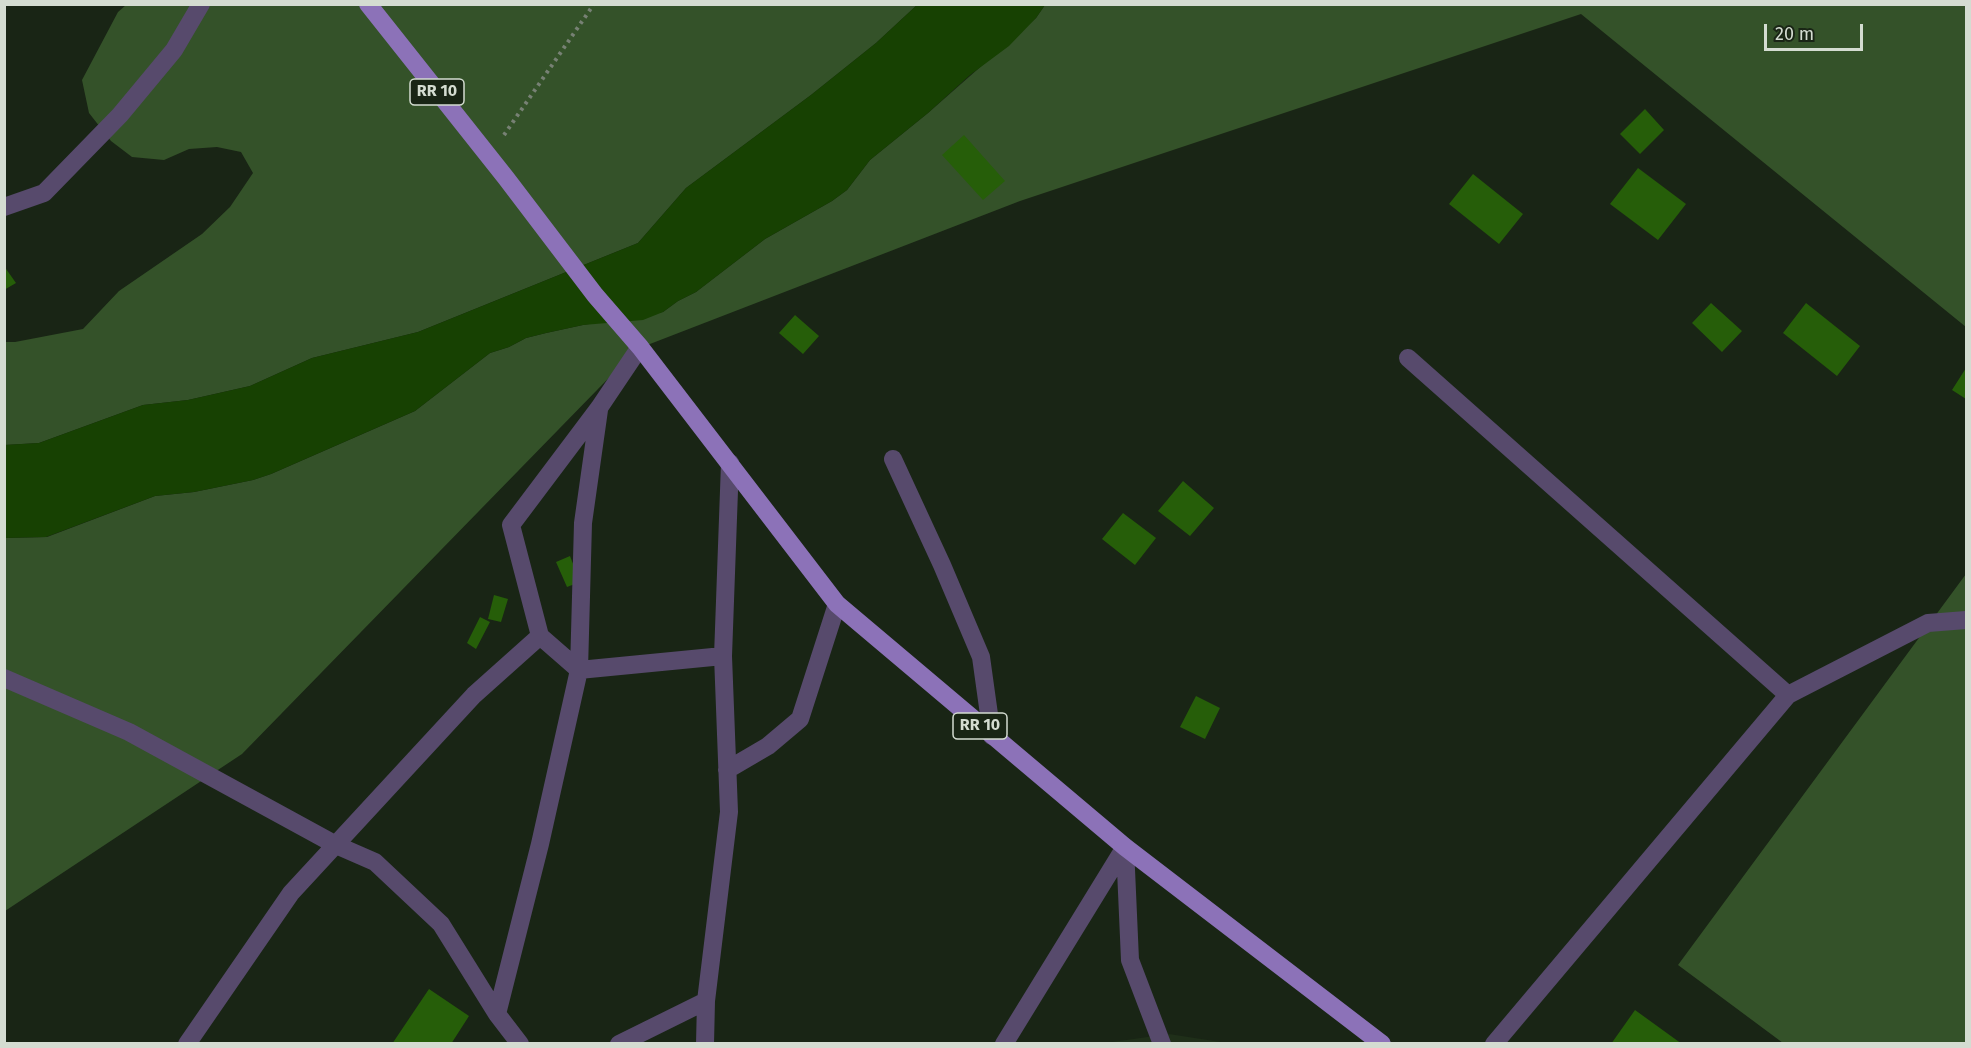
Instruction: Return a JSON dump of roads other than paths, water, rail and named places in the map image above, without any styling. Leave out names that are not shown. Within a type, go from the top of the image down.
[{"type":"main road","name":"RR 10","points":[[368,4],[595,295],[640,347],[837,604],[1125,847],[1382,1044]]},
{"type":"street","points":[[4,207],[44,193],[120,116],[174,51],[201,4]]},
{"type":"street","points":[[640,347],[599,408],[511,525],[540,636],[579,670],[723,656]]},
{"type":"street","points":[[1408,358],[1788,694]]},
{"type":"street","points":[[497,1014],[540,844],[579,670],[583,523],[599,408]]},
{"type":"street","points":[[893,459],[981,657],[992,736]]},
{"type":"street","points":[[705,1044],[706,1001],[729,812],[723,656],[730,463]]},
{"type":"street","points":[[727,770],[768,746],[800,719],[837,604]]},
{"type":"street","points":[[1494,1044],[1788,694],[1928,624],[1966,620]]},
{"type":"street","points":[[187,1044],[291,893],[474,694],[540,636]]},
{"type":"street","points":[[4,678],[129,732],[336,845],[375,862],[441,924],[497,1014],[520,1044]]},
{"type":"street","points":[[1004,1044],[1125,847]]},
{"type":"street","points":[[1125,847],[1130,960],[1162,1044]]},
{"type":"street","points":[[619,1044],[706,1001]]}]
